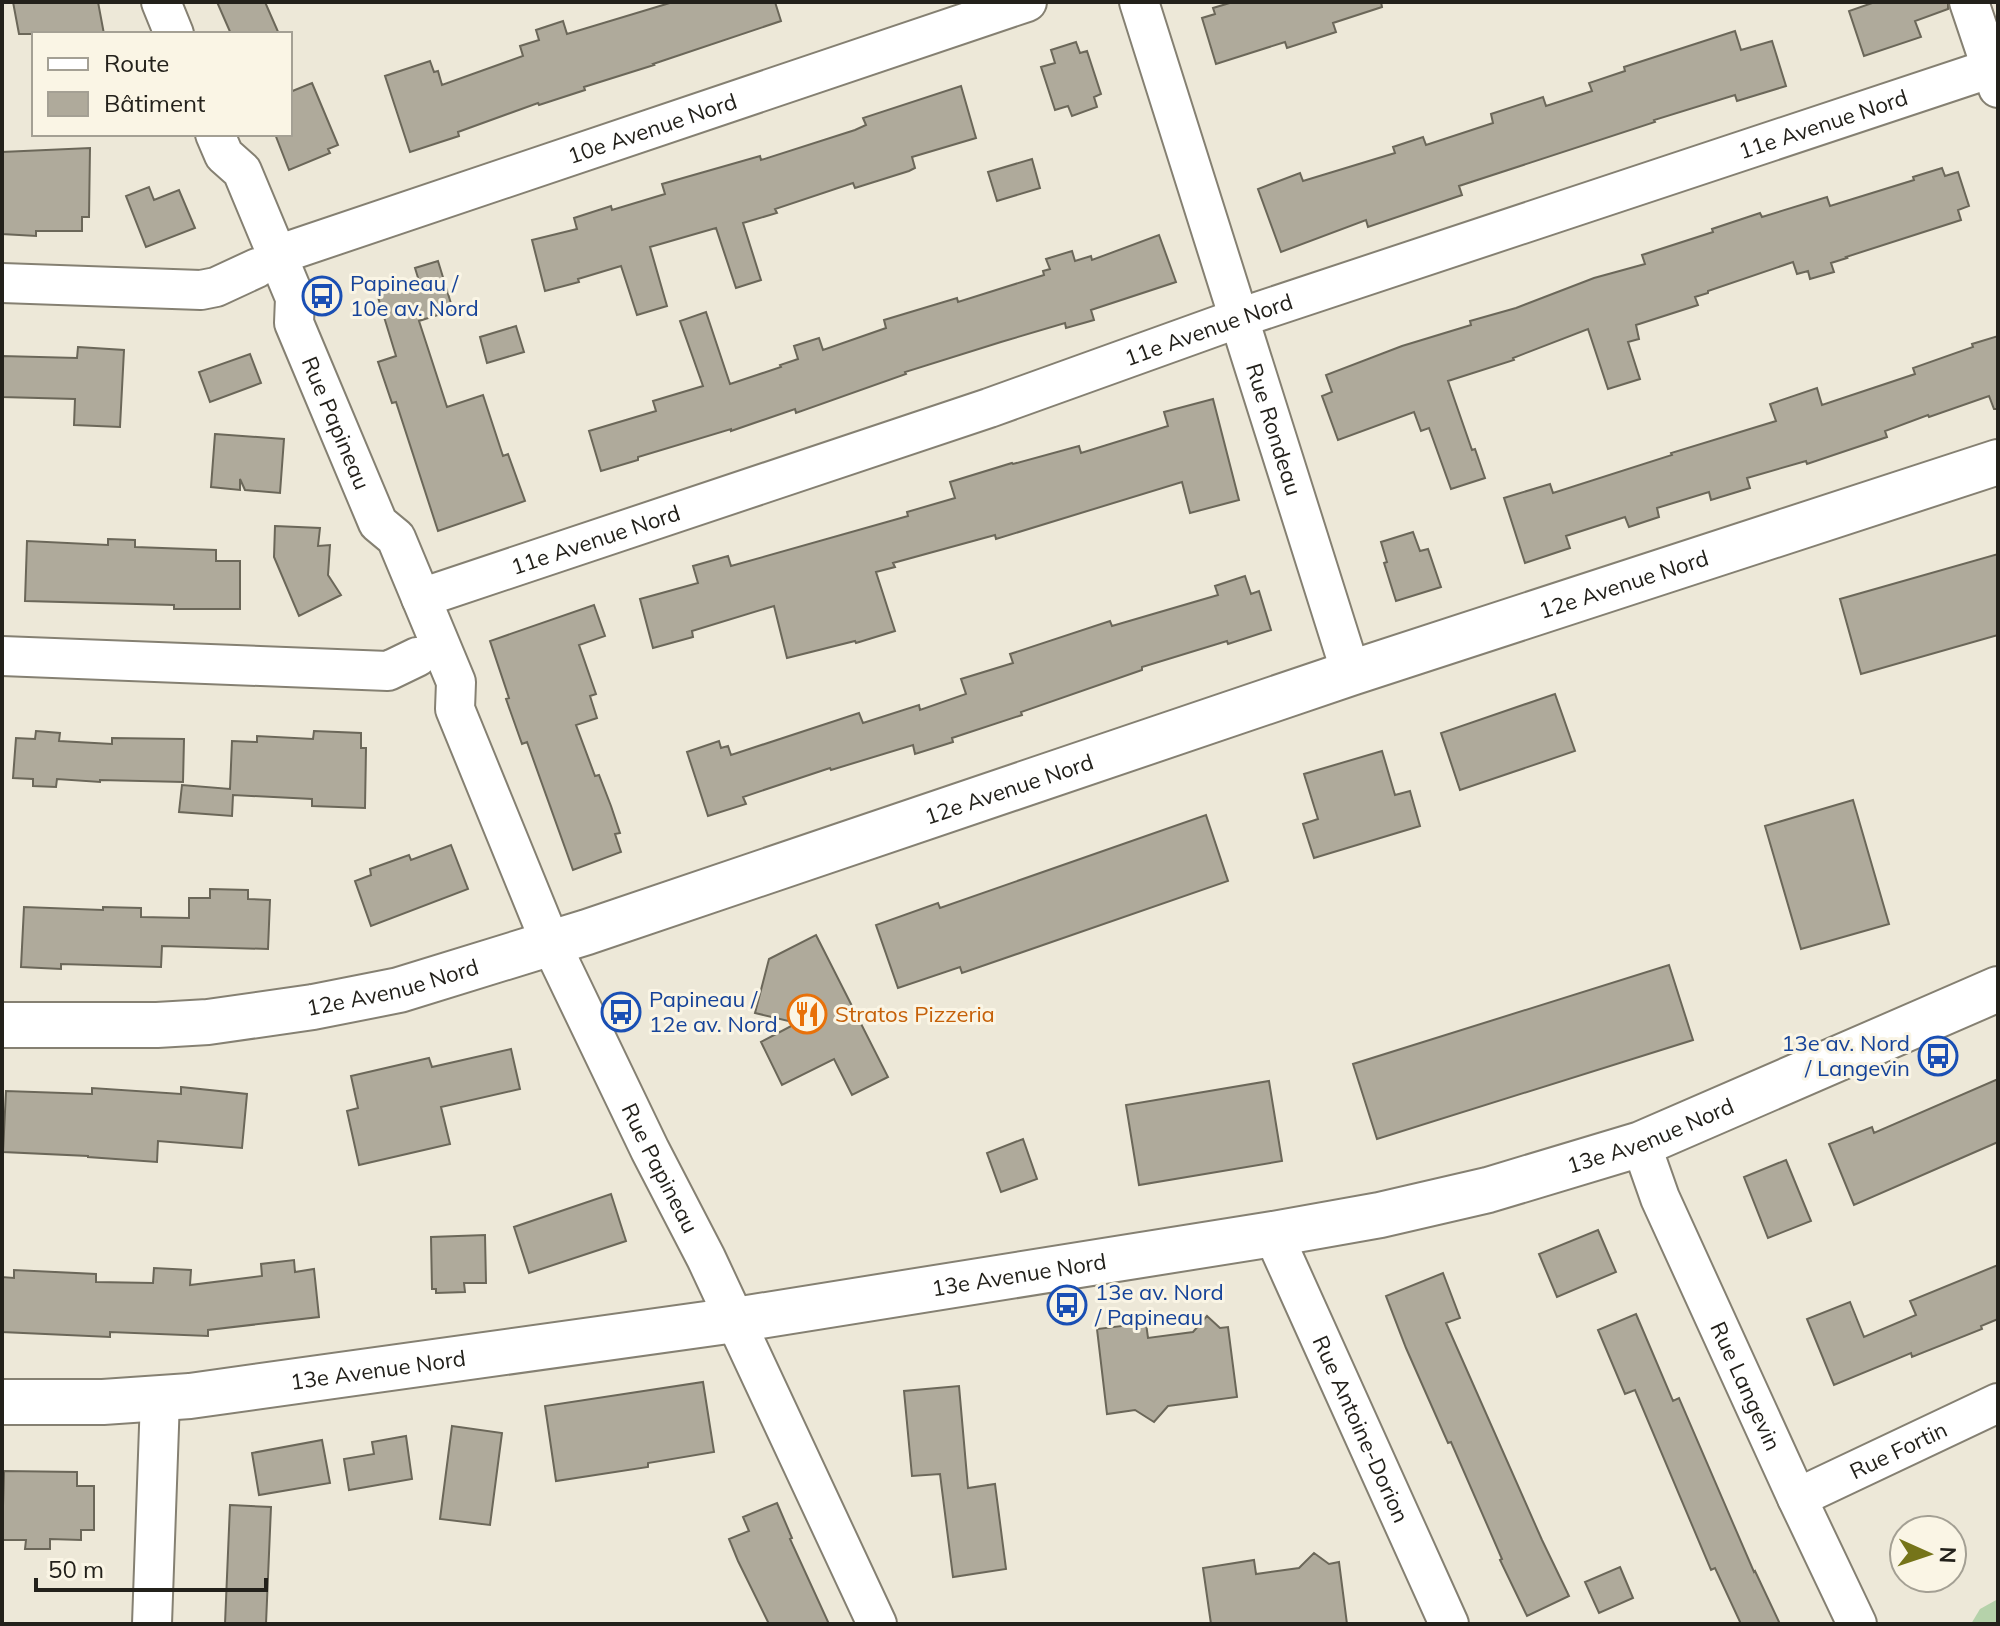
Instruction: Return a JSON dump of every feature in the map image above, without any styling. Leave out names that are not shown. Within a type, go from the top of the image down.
[{"type":"main road","name":"12e Avenue Nord","points":[[2,1025],[157,1025],[255,1017],[399,990],[551,944],[1351,673],[1998,462]]},
{"type":"main road","name":"13e Avenue Nord","points":[[2,1402],[160,1399],[471,1358],[735,1320],[1380,1215],[1488,1190],[1641,1144],[1998,989]]},
{"type":"street","points":[[161,2],[173,32]]},
{"type":"street","name":"10e Avenue Nord","points":[[2,283],[201,290],[227,282],[267,262],[1027,2]]},
{"type":"street","name":"Rue Rondeau","points":[[1139,2],[1351,673]]},
{"type":"street","points":[[1969,2],[1996,74]]},
{"type":"street","name":"11e Avenue Nord","points":[[421,598],[989,408],[1239,318],[1996,74]]},
{"type":"street","name":"Rue Papineau","points":[[220,145],[220,179],[267,262],[273,308],[294,323],[378,523],[396,538],[456,682],[455,709],[551,944],[650,1150],[706,1258],[877,1624]]},
{"type":"street","name":"Rue Papineau","points":[[378,523],[371,546],[431,690],[455,709]]},
{"type":"street","points":[[2,656],[388,671],[417,657]]},
{"type":"street","name":"Rue Langevin","points":[[1641,1144],[1660,1198],[1857,1624]]},
{"type":"street","name":"Rue Antoine-Dorion","points":[[1273,1234],[1449,1624]]},
{"type":"street","points":[[152,1624],[160,1399]]},
{"type":"street","name":"Rue Fortin","points":[[1797,1498],[1998,1403]]},
{"type":"green space","points":[[1998,1599],[1998,1624],[1971,1624],[1980,1609]]},
{"type":"building","points":[[13,2],[98,2],[104,32],[19,34]]},
{"type":"building","points":[[217,2],[265,2],[278,32],[230,32]]},
{"type":"building","points":[[673,2],[775,2],[781,21],[584,87],[585,90],[538,103],[458,132],[459,136],[410,152],[385,76],[430,61],[434,72],[438,71],[442,85],[523,56],[520,46],[539,40],[536,30],[563,21],[567,34]]},
{"type":"building","points":[[1233,2],[1381,2],[1382,7],[1333,23],[1336,32],[1287,48],[1285,42],[1216,64],[1202,18],[1215,14],[1213,8]]},
{"type":"building","points":[[1875,2],[1948,2],[1948,9],[1915,21],[1921,37],[1864,56],[1849,11]]},
{"type":"building","points":[[1735,31],[1741,50],[1772,41],[1786,86],[1737,101],[1735,95],[1654,120],[1459,186],[1462,195],[1368,227],[1366,220],[1281,252],[1258,189],[1300,173],[1303,181],[1395,153],[1393,147],[1423,137],[1426,145],[1493,123],[1491,114],[1543,97],[1546,106],[1592,91],[1589,83],[1625,71],[1624,67]]},
{"type":"building","points":[[1076,42],[1080,53],[1087,51],[1101,94],[1094,97],[1097,107],[1072,116],[1068,106],[1055,110],[1041,67],[1055,63],[1051,50]]},
{"type":"building","points":[[312,83],[338,145],[328,149],[330,153],[289,170],[276,136],[292,136],[292,91]]},
{"type":"building","points":[[961,86],[976,138],[912,157],[915,168],[909,171],[855,188],[853,183],[743,223],[761,280],[736,288],[716,228],[650,247],[667,306],[637,315],[621,266],[545,291],[532,240],[577,229],[574,218],[665,194],[662,184],[760,156],[761,160],[855,130],[866,125],[863,118]]},
{"type":"building","points":[[90,148],[89,217],[82,217],[82,231],[36,231],[36,236],[2,234],[2,152]]},
{"type":"building","points":[[1032,159],[1040,188],[997,201],[988,172]]},
{"type":"building","points":[[1942,168],[1945,176],[1958,172],[1969,206],[1958,210],[1961,220],[1846,257],[1831,263],[1834,272],[1810,279],[1808,271],[1797,274],[1793,262],[1708,291],[1695,297],[1698,305],[1636,325],[1639,339],[1628,342],[1640,379],[1608,389],[1588,329],[1514,360],[1448,381],[1485,478],[1451,489],[1429,428],[1421,431],[1414,412],[1338,440],[1322,396],[1332,392],[1326,375],[1402,346],[1471,325],[1470,321],[1516,308],[1594,278],[1645,264],[1642,255],[1713,232],[1712,229],[1760,213],[1762,217],[1827,197],[1830,206]]},
{"type":"building","points":[[149,187],[154,200],[179,190],[195,228],[146,247],[126,196]]},
{"type":"building","points":[[1159,235],[1176,282],[1091,310],[1094,320],[1066,328],[1065,323],[1001,342],[905,372],[796,413],[795,409],[601,471],[589,431],[656,411],[653,401],[703,386],[680,321],[706,312],[730,384],[798,359],[794,346],[819,338],[823,350],[886,328],[884,320],[957,298],[958,302],[1044,275],[1043,271],[1050,269],[1046,259],[1072,251],[1075,261],[1091,256],[1092,260]]},
{"type":"building","points":[[438,261],[453,310],[419,321],[447,407],[483,395],[503,456],[508,454],[525,501],[438,531],[396,402],[392,403],[378,362],[396,356],[377,294],[419,281],[415,268]]},
{"type":"building","points":[[516,326],[524,352],[487,363],[480,337]]},
{"type":"building","points":[[1998,336],[1998,409],[1994,409],[1989,396],[1928,415],[1885,431],[1887,437],[1807,464],[1806,461],[1747,478],[1750,488],[1711,500],[1709,492],[1657,508],[1659,517],[1629,527],[1625,517],[1566,536],[1570,548],[1525,563],[1504,498],[1550,484],[1553,493],[1776,421],[1770,404],[1817,388],[1822,405],[1915,374],[1913,368]]},
{"type":"building","points":[[78,347],[124,350],[120,427],[74,425],[75,399],[2,397],[2,356],[77,358]]},
{"type":"building","points":[[250,354],[261,383],[210,402],[199,372]]},
{"type":"building","points":[[1213,399],[1239,500],[1190,513],[1182,482],[996,539],[995,535],[893,563],[895,567],[876,572],[895,631],[856,643],[787,658],[774,606],[692,631],[693,637],[653,648],[640,599],[698,583],[693,566],[728,556],[731,566],[908,516],[907,512],[955,498],[950,482],[1079,446],[1081,453],[1168,426],[1164,412]]},
{"type":"building","points":[[215,434],[284,439],[280,493],[245,490],[240,479],[240,490],[211,487]]},
{"type":"building","points":[[275,526],[320,528],[318,546],[330,545],[328,575],[341,595],[299,616],[274,557]]},
{"type":"building","points":[[1413,532],[1420,551],[1428,549],[1441,587],[1396,601],[1381,542]]},
{"type":"building","points":[[108,539],[135,540],[135,547],[216,550],[216,561],[240,561],[240,609],[174,609],[174,605],[25,601],[27,541],[108,545]]},
{"type":"building","points":[[1998,554],[1998,635],[1861,674],[1840,599]]},
{"type":"building","points":[[1245,576],[1251,594],[1259,591],[1271,630],[1142,667],[1142,670],[1021,712],[1022,715],[915,754],[913,745],[830,768],[743,797],[746,804],[708,816],[687,752],[719,741],[721,748],[728,746],[731,755],[859,713],[863,723],[919,705],[920,710],[966,694],[961,679],[1013,663],[1010,654],[1110,621],[1112,626],[1218,595],[1215,586]]},
{"type":"building","points":[[594,605],[605,636],[579,645],[596,694],[590,696],[597,718],[576,725],[595,776],[599,775],[611,806],[620,833],[615,834],[621,852],[573,870],[527,742],[522,744],[490,641]]},
{"type":"building","points":[[1555,694],[1575,751],[1460,790],[1441,733]]},
{"type":"building","points":[[36,731],[60,733],[59,741],[112,744],[112,738],[184,739],[183,782],[57,779],[56,787],[33,786],[33,779],[13,778],[16,738],[35,739]]},
{"type":"building","points":[[314,731],[361,733],[361,748],[366,748],[365,808],[312,806],[312,799],[233,795],[232,816],[179,812],[182,785],[230,789],[232,741],[257,742],[257,736],[313,739]]},
{"type":"building","points":[[1382,751],[1395,795],[1410,791],[1420,826],[1314,858],[1303,824],[1318,819],[1304,774]]},
{"type":"building","points":[[1853,800],[1889,924],[1801,949],[1765,826]]},
{"type":"building","points":[[1206,815],[1228,881],[962,973],[960,967],[898,988],[876,925],[938,903],[940,908]]},
{"type":"building","points":[[451,845],[468,889],[371,926],[355,881],[371,875],[370,869],[409,855],[411,860]]},
{"type":"building","points":[[210,889],[248,890],[248,899],[270,900],[268,949],[162,946],[161,967],[61,964],[61,969],[21,967],[24,907],[141,908],[141,917],[189,918],[189,898],[210,898]]},
{"type":"building","name":"Stratos Pizzeria","points":[[816,935],[888,1077],[852,1095],[834,1059],[782,1085],[761,1042],[797,1023],[755,1013],[769,959]]},
{"type":"building","points":[[1669,965],[1693,1040],[1377,1139],[1353,1064]]},
{"type":"building","points":[[511,1049],[520,1089],[441,1107],[450,1144],[359,1165],[347,1111],[358,1108],[351,1076],[429,1058],[432,1067]]},
{"type":"building","points":[[1998,1079],[1998,1142],[1854,1205],[1829,1144],[1872,1127],[1874,1133]]},
{"type":"building","points":[[1269,1081],[1282,1161],[1139,1185],[1126,1105]]},
{"type":"building","points":[[181,1087],[247,1094],[242,1148],[158,1141],[157,1162],[3,1152],[6,1091],[92,1094],[92,1088],[181,1094]]},
{"type":"building","points":[[1023,1139],[1037,1179],[1001,1192],[987,1153]]},
{"type":"building","points":[[1786,1160],[1811,1221],[1768,1238],[1744,1177]]},
{"type":"building","points":[[611,1194],[626,1241],[529,1273],[514,1227]]},
{"type":"building","points":[[1598,1230],[1616,1272],[1557,1297],[1539,1254]]},
{"type":"building","points":[[485,1235],[486,1283],[464,1283],[465,1292],[436,1293],[436,1289],[432,1289],[431,1237]]},
{"type":"building","points":[[294,1260],[295,1272],[314,1269],[319,1317],[208,1330],[208,1336],[110,1332],[110,1337],[2,1332],[2,1277],[14,1278],[14,1270],[96,1274],[96,1282],[153,1283],[154,1268],[191,1270],[190,1285],[262,1276],[261,1264]]},
{"type":"building","points":[[1998,1265],[1998,1319],[1981,1326],[1982,1329],[1912,1357],[1911,1353],[1834,1385],[1807,1319],[1850,1302],[1864,1337],[1916,1315],[1910,1301]]},
{"type":"building","points":[[1443,1273],[1460,1318],[1446,1323],[1569,1596],[1527,1616],[1406,1348],[1386,1296]]},
{"type":"building","points":[[1636,1314],[1673,1401],[1679,1398],[1754,1572],[1780,1624],[1741,1624],[1715,1568],[1711,1570],[1635,1390],[1625,1394],[1598,1330]]},
{"type":"building","points":[[1207,1316],[1220,1328],[1228,1327],[1237,1397],[1168,1406],[1154,1422],[1135,1410],[1107,1414],[1097,1329],[1146,1323],[1148,1338],[1193,1332]]},
{"type":"building","points":[[703,1382],[714,1452],[648,1463],[648,1467],[556,1481],[545,1406]]},
{"type":"building","points":[[959,1386],[968,1488],[995,1484],[1006,1569],[953,1577],[940,1474],[912,1476],[904,1391]]},
{"type":"building","points":[[452,1426],[502,1433],[490,1525],[440,1519]]},
{"type":"building","points":[[406,1436],[412,1479],[349,1490],[344,1459],[374,1454],[372,1442]]},
{"type":"building","points":[[322,1440],[330,1483],[259,1495],[252,1453]]},
{"type":"building","points":[[4,1471],[77,1472],[77,1486],[94,1486],[94,1530],[81,1530],[81,1540],[50,1539],[50,1549],[25,1549],[26,1540],[2,1540]]},
{"type":"building","points":[[777,1503],[829,1624],[769,1624],[738,1561],[729,1539],[749,1531],[743,1517]]},
{"type":"building","points":[[230,1505],[271,1507],[266,1624],[225,1624]]},
{"type":"building","points":[[1314,1553],[1329,1564],[1339,1562],[1347,1624],[1211,1624],[1203,1568],[1254,1560],[1256,1574],[1299,1568]]},
{"type":"building","points":[[1620,1567],[1633,1598],[1599,1613],[1585,1582]]},
{"type":"place","name":"Papineau / 10e av. Nord","points":[[322,296]]},
{"type":"place","name":"Papineau / 12e av. Nord","points":[[621,1012]]},
{"type":"place","name":"Stratos Pizzeria","points":[[807,1014]]},
{"type":"place","name":"13e av. Nord / Langevin","points":[[1938,1056]]},
{"type":"place","name":"13e av. Nord / Papineau","points":[[1067,1305]]}]
